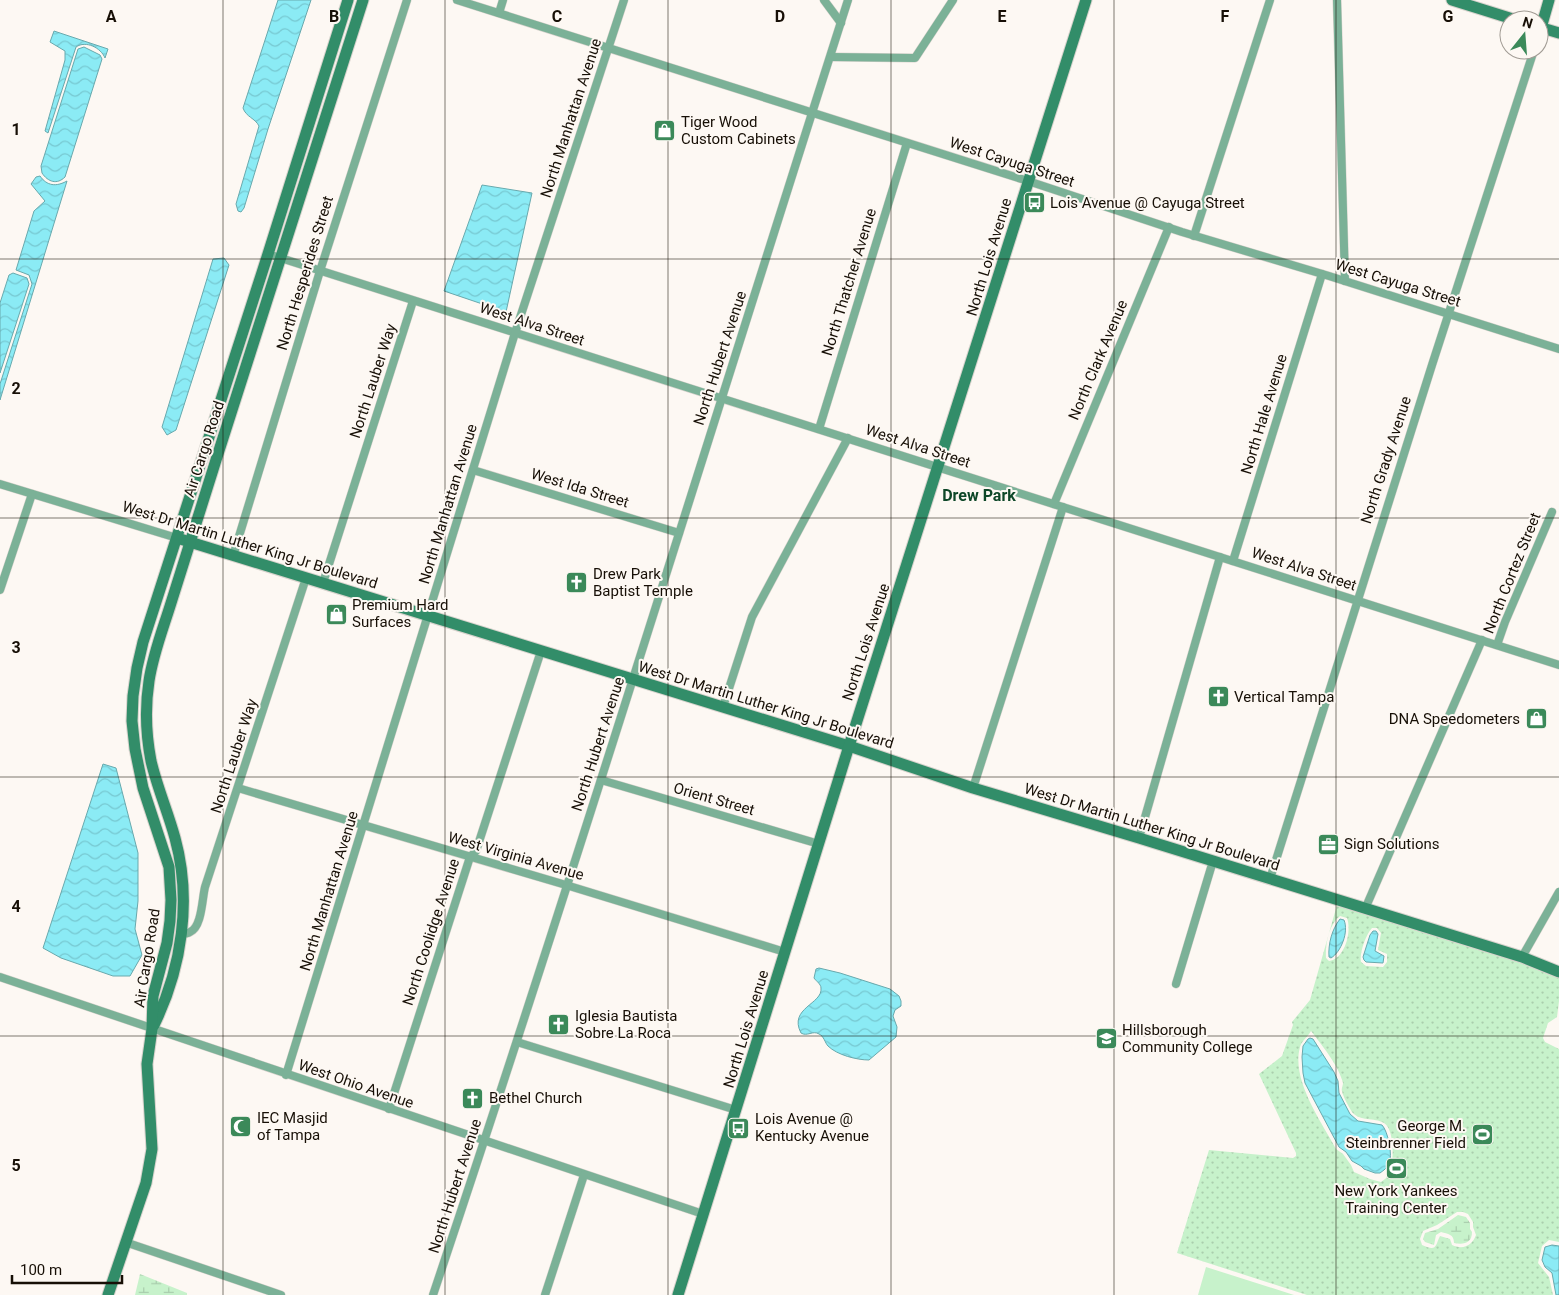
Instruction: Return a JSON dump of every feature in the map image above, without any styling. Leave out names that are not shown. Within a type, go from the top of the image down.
[{"type":"street","name":"Air Cargo Road","points":[[108,1295],[146,1183],[152,1149],[147,1064],[154,996],[167,944],[170,920],[169,867],[136,761],[132,721],[137,668],[143,642],[348,0]]},
{"type":"street","name":"Air Cargo Road","points":[[152,1029],[166,1002],[177,960],[182,934],[184,893],[183,872],[175,838],[152,762],[147,735],[147,707],[152,664],[363,0]]},
{"type":"street","name":"North Hesperides Street","points":[[233,556],[320,271],[407,0]]},
{"type":"street","name":"West Cayuga Street","points":[[457,0],[1028,181],[1194,236],[1345,281],[1559,349]]},
{"type":"street","points":[[499,13],[503,0]]},
{"type":"street","name":"North Manhattan Avenue","points":[[286,1074],[515,333],[624,0]]},
{"type":"street","points":[[824,0],[841,23]]},
{"type":"street","name":"North Hubert Avenue","points":[[433,1295],[485,1141],[601,780],[848,0]]},
{"type":"street","points":[[831,57],[914,58],[953,0]]},
{"type":"street","name":"North Lois Avenue","points":[[678,1295],[849,746],[1086,0]]},
{"type":"street","points":[[1194,236],[1270,0]]},
{"type":"street","points":[[1338,0],[1345,281]]},
{"type":"street","points":[[1452,0],[1499,15]]},
{"type":"street","name":"North Grady Avenue","points":[[1270,879],[1448,314],[1531,60]]},
{"type":"street","name":"North Thatcher Avenue","points":[[818,429],[906,143]]},
{"type":"street","name":"North Clark Avenue","points":[[1054,504],[1169,228]]},
{"type":"street","name":"West Alva Street","points":[[268,254],[1559,665]]},
{"type":"street","name":"North Hale Avenue","points":[[1233,561],[1322,274]]},
{"type":"street","name":"North Lauber Way","points":[[323,583],[413,301]]},
{"type":"street","points":[[723,707],[752,617],[848,438]]},
{"type":"street","name":"West Ida Street","points":[[473,470],[679,533]]},
{"type":"street","name":"West Dr Martin Luther King Jr Boulevard","points":[[0,484],[849,746],[973,788],[1522,957],[1559,966]]},
{"type":"street","points":[[0,590],[32,494]]},
{"type":"street","points":[[973,788],[1063,507]]},
{"type":"street","name":"North Cortez Street","points":[[1497,645],[1552,512]]},
{"type":"street","points":[[1139,838],[1220,557]]},
{"type":"street","name":"North Lauber Way","points":[[182,934],[190,932],[195,927],[199,918],[205,887],[306,578]]},
{"type":"street","points":[[1365,909],[1482,640]]},
{"type":"street","name":"North Coolidge Avenue","points":[[389,1109],[470,857],[476,851],[541,651]]},
{"type":"street","name":"Orient Street","points":[[601,780],[819,844]]},
{"type":"street","name":"West Virginia Avenue","points":[[238,788],[785,952]]},
{"type":"street","points":[[1176,984],[1214,861]]},
{"type":"street","points":[[1522,957],[1559,892]]},
{"type":"street","name":"West Dr Martin Luther King Jr Boulevard","points":[[1522,957],[1559,972]]},
{"type":"street","name":"West Ohio Avenue","points":[[0,977],[703,1214]]},
{"type":"street","points":[[516,1042],[736,1110]]},
{"type":"street","points":[[545,1295],[584,1175]]},
{"type":"street","points":[[125,1242],[282,1295]]},
{"type":"green space","points":[[1337,905],[1520,961],[1559,977],[1557,1017],[1548,1023],[1543,1038],[1545,1042],[1559,1049],[1559,1242],[1549,1240],[1542,1246],[1538,1263],[1549,1277],[1553,1295],[1307,1295],[1177,1253],[1209,1150],[1293,1158],[1296,1156],[1259,1074],[1282,1056],[1293,1025],[1292,1022],[1310,1000],[1329,934],[1326,958],[1329,961],[1335,959],[1343,950],[1348,937],[1347,918],[1340,916],[1330,928]],"holes":[[[1372,928],[1377,928],[1381,933],[1378,950],[1387,954],[1387,962],[1383,967],[1366,966],[1361,962],[1365,939]],[[1311,1031],[1341,1076],[1343,1093],[1352,1112],[1359,1117],[1380,1121],[1388,1127],[1393,1149],[1391,1166],[1387,1178],[1381,1182],[1354,1172],[1343,1154],[1336,1149],[1309,1100],[1303,1086],[1298,1060],[1300,1047]],[[1457,1212],[1468,1214],[1473,1222],[1476,1235],[1467,1246],[1452,1245],[1450,1239],[1440,1236],[1435,1247],[1430,1248],[1422,1245],[1420,1239],[1423,1231],[1437,1225]]]},
{"type":"green space","points":[[1458,1215],[1466,1217],[1470,1223],[1472,1236],[1469,1241],[1461,1244],[1454,1243],[1452,1236],[1441,1232],[1436,1235],[1434,1245],[1425,1242],[1423,1239],[1425,1233],[1438,1229]]},
{"type":"green space","points":[[1206,1267],[1294,1295],[1198,1295]]},
{"type":"green space","points":[[140,1274],[187,1293],[187,1295],[135,1295]]},
{"type":"water","points":[[278,0],[311,0],[244,208],[241,212],[238,211],[236,204],[259,126],[243,108]]},
{"type":"water","points":[[54,31],[108,49],[105,58],[93,46],[84,44],[76,47],[48,133],[45,131],[65,60],[65,51],[50,42]]},
{"type":"water","points":[[84,47],[100,55],[102,59],[65,177],[56,182],[47,179],[42,173],[41,166],[78,49]]},
{"type":"water","points":[[40,176],[49,184],[59,184],[67,181],[0,400],[0,384],[32,284],[29,275],[16,270],[34,211],[45,201],[31,184],[36,177]]},
{"type":"water","points":[[482,185],[532,193],[506,312],[444,291]]},
{"type":"water","points":[[224,258],[229,265],[176,430],[167,435],[162,427],[213,259]]},
{"type":"water","points":[[13,273],[27,278],[29,284],[0,373],[0,303],[9,275]]},
{"type":"water","points":[[103,764],[116,768],[138,853],[138,901],[135,929],[142,955],[130,976],[113,976],[61,958],[43,948]]},
{"type":"water","points":[[1340,919],[1344,920],[1345,936],[1341,947],[1331,958],[1329,957],[1330,942]]},
{"type":"water","points":[[1373,931],[1376,931],[1378,934],[1375,951],[1384,956],[1383,963],[1366,962],[1363,957]]},
{"type":"water","points":[[819,968],[890,989],[899,996],[901,1006],[895,1010],[893,1016],[897,1027],[896,1037],[869,1060],[853,1058],[837,1052],[828,1046],[822,1036],[817,1033],[801,1033],[798,1025],[799,1018],[802,1012],[820,994],[821,987],[814,978],[816,969]]},
{"type":"water","points":[[1310,1038],[1313,1039],[1334,1072],[1338,1081],[1339,1093],[1350,1114],[1358,1121],[1382,1125],[1384,1128],[1389,1144],[1390,1160],[1387,1167],[1380,1173],[1364,1169],[1352,1161],[1346,1152],[1339,1147],[1305,1083],[1302,1057],[1303,1046]]},
{"type":"water","points":[[1559,1246],[1559,1295],[1556,1295],[1552,1273],[1545,1267],[1542,1260],[1545,1247]]},
{"type":"place","name":"Tiger Wood Custom Cabinets","points":[[665,131]]},
{"type":"place","name":"Lois Avenue @ Cayuga Street","points":[[1034,203]]},
{"type":"place","name":"Drew Park Baptist Temple","points":[[577,583]]},
{"type":"place","name":"Premium Hard Surfaces","points":[[336,614]]},
{"type":"place","name":"Vertical Tampa","points":[[1218,697]]},
{"type":"place","name":"DNA Speedometers","points":[[1536,719]]},
{"type":"place","name":"Sign Solutions","points":[[1328,844]]},
{"type":"place","name":"Iglesia Bautista Sobre La Roca","points":[[559,1025]]},
{"type":"place","name":"Hillsborough Community College","points":[[1106,1039]]},
{"type":"place","name":"Bethel Church","points":[[473,1098]]},
{"type":"place","name":"IEC Masjid of Tampa","points":[[241,1127]]},
{"type":"place","name":"Lois Avenue @ Kentucky Avenue","points":[[739,1128]]},
{"type":"place","name":"George M. Steinbrenner Field","points":[[1482,1135]]},
{"type":"place","name":"New York Yankees Training Center","points":[[1396,1168]]},
{"type":"district","name":"Drew Park","points":[[979,495]]}]
